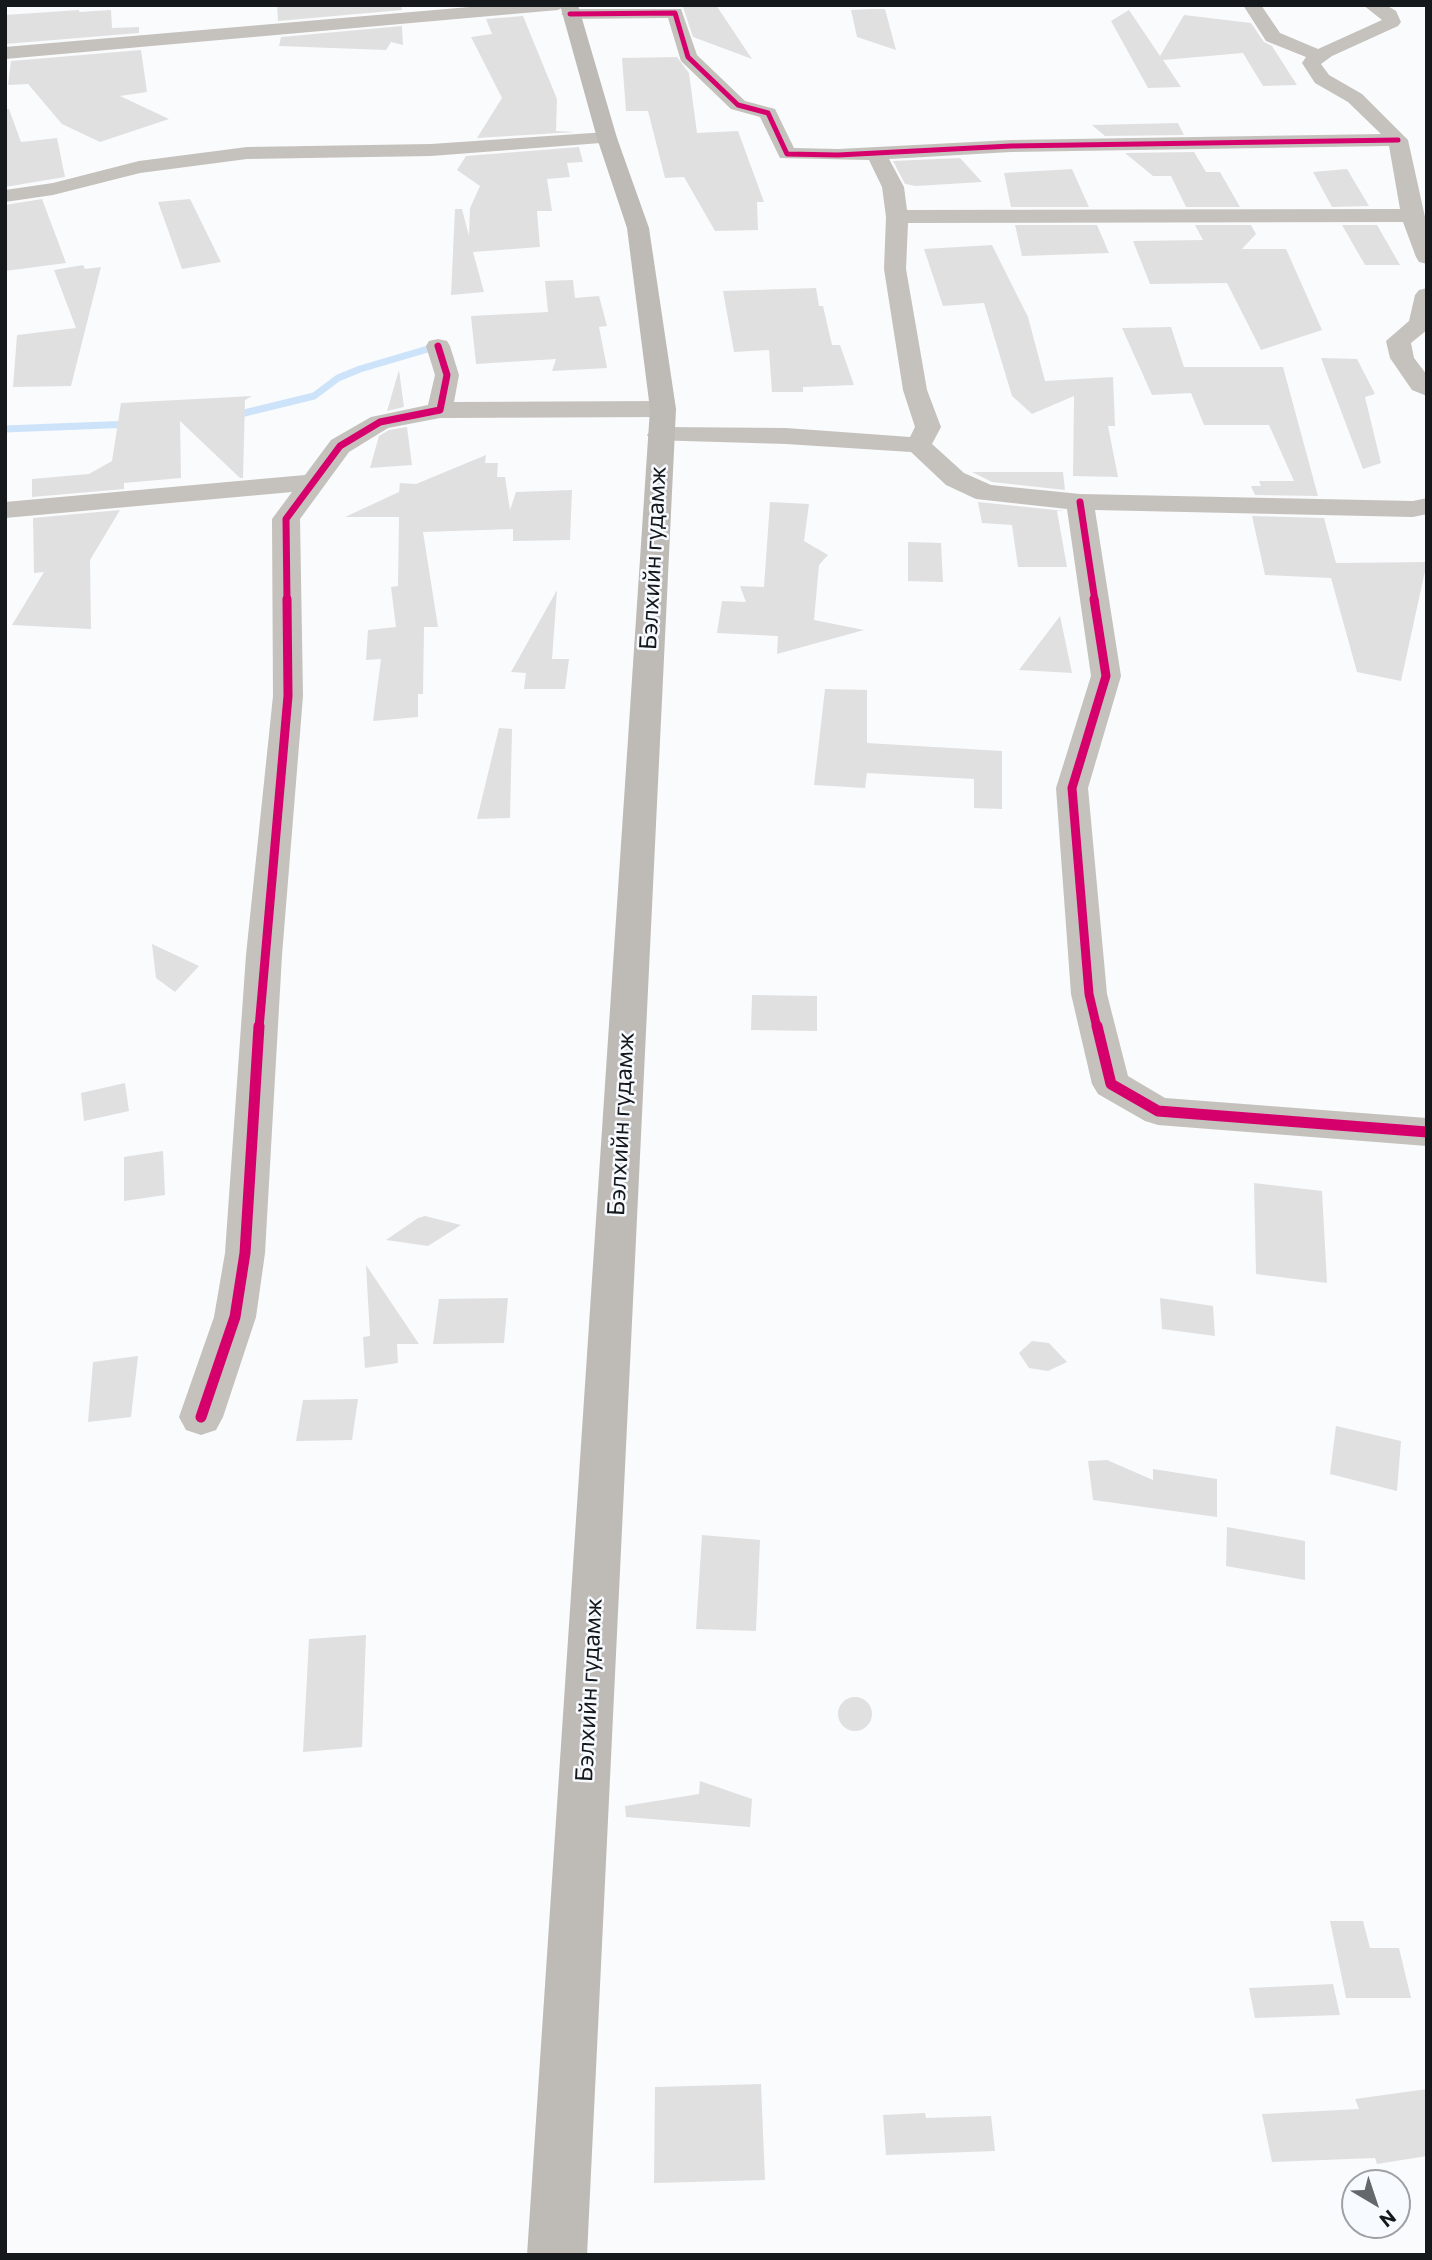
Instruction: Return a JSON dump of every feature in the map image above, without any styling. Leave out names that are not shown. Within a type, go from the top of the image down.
[{"type":"main road","name":"Бэлхийн гудамж","points":[[557,2255],[661,422],[638,228],[565,8]]},
{"type":"street","points":[[1252,5],[1273,37],[1320,56]]},
{"type":"street","points":[[1372,5],[1390,15],[1392,22],[1320,56],[1311,63],[1322,79],[1355,98],[1398,140],[1412,215],[1427,257]]},
{"type":"street","points":[[5,52],[565,8],[676,13],[688,57],[738,105],[768,113],[788,154],[838,155],[1025,146],[1398,140]]},
{"type":"street","points":[[5,196],[53,189],[139,167],[247,153],[431,150],[607,138]]},
{"type":"street","points":[[875,152],[893,187],[897,217],[895,269],[915,390],[928,427],[918,445]]},
{"type":"street","points":[[897,217],[1412,215]]},
{"type":"street","points":[[1427,295],[1420,324],[1398,341],[1402,358],[1421,385],[1427,389]]},
{"type":"street","points":[[438,346],[447,375],[440,410]]},
{"type":"street","points":[[201,1417],[235,1317],[245,1253],[264,955],[288,696],[286,519],[340,446],[380,422],[440,410],[661,422],[786,436],[918,445],[955,480],[985,493],[1080,502],[1422,510]]},
{"type":"street","points":[[5,510],[313,482]]},
{"type":"street","points":[[1080,502],[1106,676],[1072,788],[1089,994],[1111,1084],[1158,1111],[1427,1132]]},
{"type":"building","points":[[277,5],[401,5],[402,10],[278,21]]},
{"type":"building","points":[[619,5],[716,5],[752,59],[693,37],[683,7]]},
{"type":"building","points":[[885,9],[896,50],[857,37],[851,10]]},
{"type":"building","points":[[111,10],[112,28],[139,27],[139,33],[5,44],[5,15]]},
{"type":"building","points":[[1129,10],[1160,56],[1184,15],[1251,23],[1264,42],[1272,46],[1297,85],[1263,86],[1243,53],[1163,60],[1181,87],[1148,88],[1111,21]]},
{"type":"building","points":[[523,16],[557,99],[556,131],[575,132],[477,138],[502,98],[471,37],[492,34],[486,19]]},
{"type":"building","points":[[402,26],[403,45],[391,42],[386,50],[279,46],[281,37]]},
{"type":"building","points":[[141,50],[147,92],[120,96],[169,119],[100,142],[62,124],[28,84],[8,85],[11,61]]},
{"type":"building","points":[[677,57],[689,73],[697,133],[738,131],[764,202],[757,202],[758,230],[715,231],[684,177],[665,178],[648,111],[626,111],[622,58]]},
{"type":"building","points":[[5,109],[9,109],[21,142],[57,138],[65,177],[5,187]]},
{"type":"building","points":[[1178,123],[1184,135],[1105,136],[1092,125]]},
{"type":"building","points":[[579,147],[583,162],[567,163],[570,177],[547,179],[552,211],[537,211],[540,247],[473,252],[484,292],[451,295],[455,209],[462,209],[469,236],[470,208],[480,186],[457,170],[466,156]]},
{"type":"building","points":[[1194,152],[1206,172],[1220,172],[1240,207],[1186,207],[1171,176],[1153,176],[1125,153]]},
{"type":"building","points":[[960,158],[982,182],[916,186],[905,184],[893,161]]},
{"type":"building","points":[[1072,169],[1089,207],[1011,207],[1004,173]]},
{"type":"building","points":[[1347,169],[1369,206],[1332,207],[1313,172]]},
{"type":"building","points":[[42,199],[66,263],[5,271],[5,205]]},
{"type":"building","points":[[190,199],[221,262],[182,269],[158,202]]},
{"type":"building","points":[[1015,225],[1097,225],[1109,253],[1022,256]]},
{"type":"building","points":[[1195,225],[1251,225],[1256,234],[1242,249],[1286,249],[1322,330],[1261,350],[1227,283],[1150,284],[1133,241],[1203,240]]},
{"type":"building","points":[[1342,225],[1377,225],[1400,265],[1365,265]]},
{"type":"building","points":[[992,245],[1028,317],[1045,381],[1113,377],[1115,426],[1108,426],[1118,477],[1073,476],[1074,396],[1032,414],[1012,396],[984,303],[943,306],[924,249]]},
{"type":"building","points":[[83,265],[85,269],[101,267],[71,386],[13,387],[17,335],[76,328],[54,270]]},
{"type":"building","points":[[573,280],[575,298],[599,296],[607,326],[599,327],[607,368],[552,371],[556,359],[476,364],[471,316],[548,312],[545,281]]},
{"type":"building","points":[[816,288],[832,345],[840,345],[854,385],[803,387],[803,392],[772,392],[769,350],[734,352],[723,291]]},
{"type":"building","points":[[1171,327],[1184,367],[1283,367],[1318,496],[1255,495],[1251,486],[1261,486],[1259,481],[1294,481],[1269,425],[1204,425],[1191,393],[1152,395],[1122,328]]},
{"type":"building","points":[[1321,358],[1357,359],[1375,394],[1365,397],[1381,463],[1363,469]]},
{"type":"building","points":[[399,370],[404,407],[387,411]]},
{"type":"building","points":[[252,396],[245,400],[243,478],[180,421],[181,478],[124,483],[124,489],[32,497],[32,479],[89,474],[112,461],[121,403]]},
{"type":"building","points":[[407,427],[412,465],[370,468],[379,436],[389,430]]},
{"type":"building","points":[[486,455],[485,463],[498,463],[497,477],[505,477],[510,510],[516,492],[572,490],[570,540],[513,541],[513,529],[423,532],[438,627],[424,627],[423,694],[418,694],[418,717],[373,721],[381,659],[366,660],[368,630],[396,627],[391,587],[398,586],[399,517],[345,517],[399,492],[400,483],[416,484]]},
{"type":"building","points":[[972,472],[1063,472],[1065,490],[992,482]]},
{"type":"building","points":[[770,502],[809,504],[804,541],[828,555],[819,565],[814,620],[864,630],[777,654],[778,636],[717,633],[722,601],[746,602],[740,586],[764,587]]},
{"type":"building","points":[[978,502],[1065,511],[1057,511],[1067,567],[1018,567],[1012,525],[982,523]]},
{"type":"building","points":[[120,510],[90,560],[91,629],[12,625],[44,572],[34,573],[33,518]]},
{"type":"building","points":[[1252,516],[1324,518],[1336,563],[1427,562],[1401,681],[1357,672],[1331,578],[1265,575]]},
{"type":"building","points":[[908,542],[941,543],[943,582],[908,581]]},
{"type":"building","points":[[557,590],[552,659],[569,659],[565,689],[524,689],[526,673],[511,672]]},
{"type":"building","points":[[1060,616],[1072,673],[1019,670]]},
{"type":"building","points":[[825,689],[867,690],[867,743],[1002,751],[1002,809],[974,808],[974,779],[867,773],[865,788],[814,785]]},
{"type":"building","points":[[499,728],[512,729],[510,818],[477,819]]},
{"type":"building","points":[[152,944],[199,966],[175,992],[156,978]]},
{"type":"building","points":[[752,995],[817,996],[817,1031],[751,1030]]},
{"type":"building","points":[[125,1083],[129,1111],[84,1121],[81,1093]]},
{"type":"building","points":[[163,1151],[165,1195],[124,1201],[124,1157]]},
{"type":"building","points":[[1254,1183],[1322,1191],[1327,1283],[1256,1274]]},
{"type":"building","points":[[425,1216],[461,1225],[428,1246],[386,1240],[418,1218]]},
{"type":"building","points":[[366,1265],[419,1344],[397,1344],[398,1363],[365,1368],[363,1337],[370,1336]]},
{"type":"building","points":[[508,1298],[504,1343],[433,1344],[439,1299]]},
{"type":"building","points":[[1160,1298],[1213,1306],[1215,1336],[1162,1329]]},
{"type":"building","points":[[1032,1341],[1049,1343],[1067,1362],[1048,1371],[1029,1368],[1019,1353]]},
{"type":"building","points":[[138,1356],[131,1417],[88,1422],[93,1362]]},
{"type":"building","points":[[358,1399],[352,1440],[296,1441],[303,1400]]},
{"type":"building","points":[[1336,1426],[1401,1441],[1397,1491],[1330,1474]]},
{"type":"building","points":[[1107,1460],[1153,1480],[1153,1469],[1217,1479],[1217,1517],[1093,1500],[1088,1461]]},
{"type":"building","points":[[1227,1527],[1305,1541],[1305,1580],[1226,1566]]},
{"type":"building","points":[[702,1535],[760,1540],[756,1631],[696,1629]]},
{"type":"building","points":[[366,1635],[362,1747],[303,1752],[309,1639]]},
{"type":"building","points":[[855,1697],[867,1702],[872,1714],[867,1726],[855,1731],[843,1726],[838,1714],[843,1702]]},
{"type":"building","points":[[700,1781],[752,1799],[750,1827],[626,1817],[625,1806],[699,1794]]},
{"type":"building","points":[[1330,1921],[1363,1921],[1370,1948],[1399,1948],[1411,1998],[1346,1998]]},
{"type":"building","points":[[1333,1984],[1340,2015],[1255,2018],[1249,1988]]},
{"type":"building","points":[[761,2084],[765,2180],[654,2183],[655,2087]]},
{"type":"building","points":[[1427,2089],[1427,2156],[1377,2164],[1375,2158],[1272,2162],[1262,2114],[1359,2109],[1355,2099]]},
{"type":"building","points":[[925,2113],[926,2118],[991,2116],[995,2151],[886,2155],[883,2115]]},
{"type":"waterway","points":[[232,416],[314,396],[338,378],[360,369],[438,346]]},
{"type":"waterway","points":[[5,429],[132,424]]},
{"type":"cycle path","points":[[570,14],[675,13],[688,57],[738,105],[768,113],[787,154],[838,155],[1011,146],[1398,140]]},
{"type":"cycle path","points":[[201,1417],[235,1317],[245,1253],[264,955],[288,696],[286,519],[340,446],[380,422],[440,410],[447,375],[438,346]]},
{"type":"cycle path","points":[[1080,502],[1106,676],[1072,788],[1089,994],[1111,1084],[1158,1111],[1427,1132]]}]
